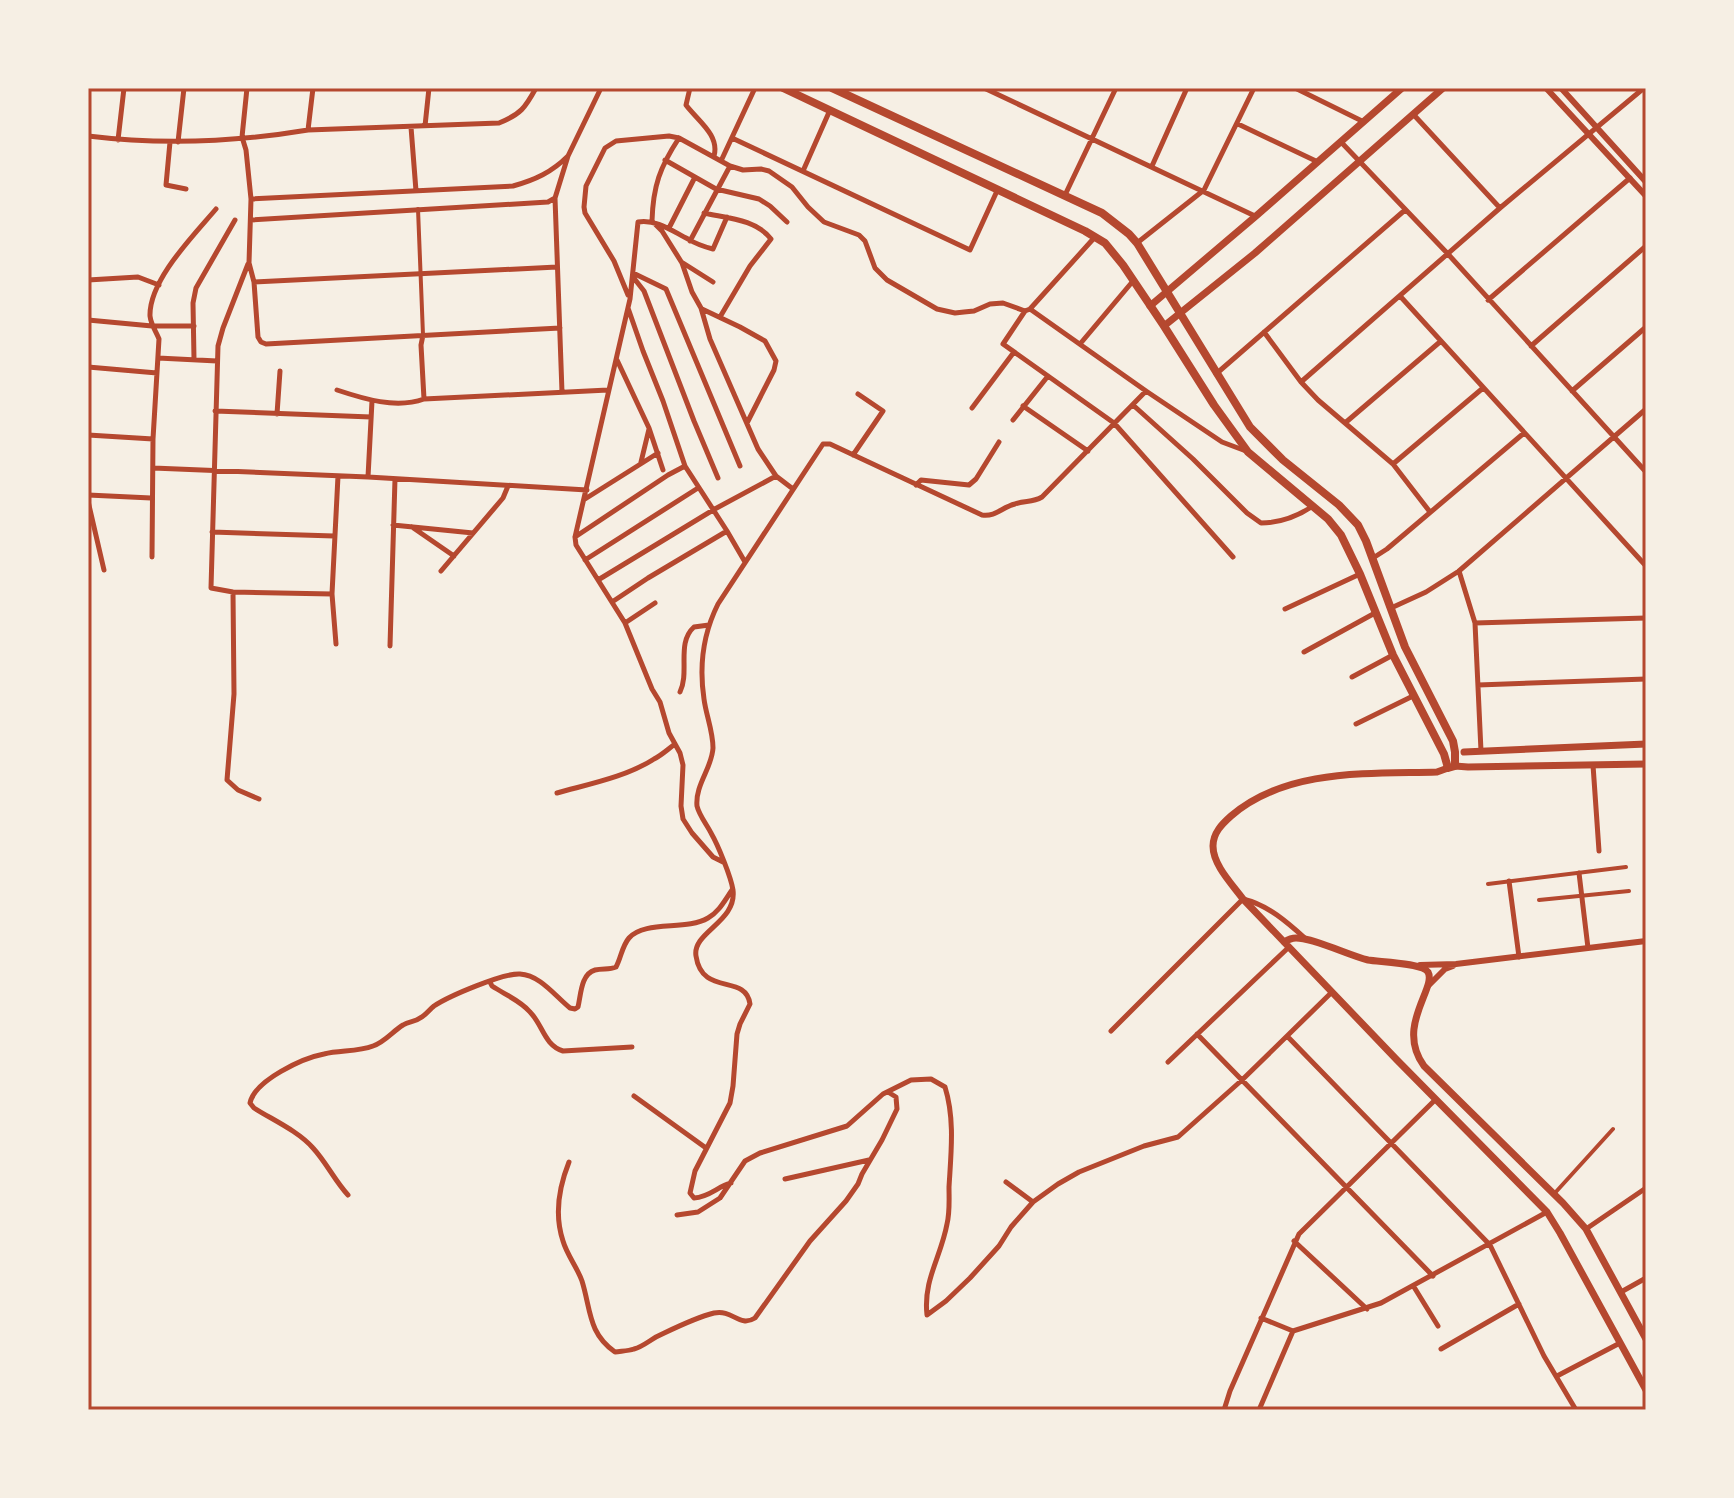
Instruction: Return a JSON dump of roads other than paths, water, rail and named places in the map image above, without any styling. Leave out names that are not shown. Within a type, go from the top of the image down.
[{"type":"main road","points":[[783,88],[1105,243],[1248,452],[1328,519],[1341,535],[1393,655],[1451,767]]},
{"type":"main road","points":[[1150,306],[1402,88]]},
{"type":"main road","points":[[1164,326],[1360,162],[1443,88]]},
{"type":"main road","points":[[837,89],[1102,213],[1129,234],[1250,427],[1358,525],[1418,675],[1460,752]]},
{"type":"main road","points":[[1313,506],[1323,491]]},
{"type":"main road","points":[[1444,754],[1646,744]]},
{"type":"main road","points":[[1451,767],[1460,752]]},
{"type":"main road","points":[[1646,764],[1451,767],[1437,772],[1338,775],[1287,786],[1249,803],[1222,825],[1215,835],[1213,848],[1225,875],[1243,899],[1547,1212],[1646,1390]]},
{"type":"main road","points":[[1287,944],[1296,938],[1307,940],[1362,958],[1420,965],[1428,973],[1429,982],[1415,1019],[1416,1055],[1586,1229],[1646,1339]]},
{"type":"street","points":[[118,140],[124,88]]},
{"type":"street","points":[[178,142],[184,88]]},
{"type":"street","points":[[247,88],[242,137],[251,199],[249,263],[261,342],[560,328]]},
{"type":"street","points":[[308,130],[313,88]]},
{"type":"street","points":[[425,126],[429,88]]},
{"type":"street","points":[[88,136],[178,142],[308,130],[499,123],[525,109],[536,88]]},
{"type":"street","points":[[562,392],[555,198],[568,156],[601,88]]},
{"type":"street","points":[[690,88],[686,105],[713,137],[716,150],[713,157]]},
{"type":"street","points":[[721,161],[755,88]]},
{"type":"street","points":[[984,88],[1256,216]]},
{"type":"street","points":[[1064,196],[1116,88]]},
{"type":"street","points":[[1152,166],[1187,88]]},
{"type":"street","points":[[1137,243],[1204,190],[1254,88]]},
{"type":"street","points":[[1295,88],[1364,122]]},
{"type":"street","points":[[1546,88],[1646,196]]},
{"type":"street","points":[[1561,88],[1646,182]]},
{"type":"street","points":[[1301,382],[1500,208],[1644,89]]},
{"type":"street","points":[[803,171],[830,110]]},
{"type":"street","points":[[1413,114],[1500,208]]},
{"type":"street","points":[[1238,124],[1318,162]]},
{"type":"street","points":[[411,127],[416,191]]},
{"type":"street","points":[[679,138],[665,160],[653,196],[652,221],[682,263],[710,339],[758,449],[776,476],[793,489]]},
{"type":"street","points":[[630,299],[614,261],[585,213],[584,192],[610,143],[625,139],[679,138],[730,166],[769,171],[792,187],[824,222],[859,235],[865,241],[875,268],[887,280],[937,309],[955,313],[1003,303],[1028,310],[1222,442],[1248,452]]},
{"type":"street","points":[[732,138],[970,250],[998,190]]},
{"type":"street","points":[[170,142],[166,185],[186,189]]},
{"type":"street","points":[[1341,142],[1448,254],[1646,472]]},
{"type":"street","points":[[251,199],[513,186],[545,174],[568,156]]},
{"type":"street","points":[[665,160],[716,189],[759,199],[787,222]]},
{"type":"street","points":[[690,241],[730,166]]},
{"type":"street","points":[[669,228],[695,177]]},
{"type":"street","points":[[1488,300],[1630,178]]},
{"type":"street","points":[[251,220],[548,202],[555,198]]},
{"type":"street","points":[[152,557],[151,498],[159,339],[152,326],[151,306],[166,272],[216,209]]},
{"type":"street","points":[[418,209],[424,399]]},
{"type":"street","points":[[1216,374],[1405,210]]},
{"type":"street","points":[[704,213],[754,225],[771,239],[750,266],[720,317]]},
{"type":"street","points":[[723,862],[713,857],[683,819],[683,765],[680,753],[625,623],[576,545],[575,537],[630,299],[639,221],[652,221],[713,249],[727,217]]},
{"type":"street","points":[[194,359],[193,303],[196,288],[235,220]]},
{"type":"street","points":[[1095,236],[1028,310],[1003,344],[1114,423],[1233,557]]},
{"type":"street","points":[[1531,346],[1646,246]]},
{"type":"street","points":[[249,263],[218,346],[211,588],[233,592],[332,594]]},
{"type":"street","points":[[682,263],[713,282]]},
{"type":"street","points":[[254,282],[557,267]]},
{"type":"street","points":[[633,275],[666,289],[740,466]]},
{"type":"street","points":[[633,275],[644,291],[718,478]]},
{"type":"street","points":[[88,280],[138,277],[159,285]]},
{"type":"street","points":[[1080,344],[1133,281]]},
{"type":"street","points":[[1400,296],[1646,566]]},
{"type":"street","points":[[628,307],[685,466],[745,562]]},
{"type":"street","points":[[701,308],[765,341],[776,361],[747,424]]},
{"type":"street","points":[[88,320],[194,326]]},
{"type":"street","points":[[1572,391],[1646,327]]},
{"type":"street","points":[[1264,332],[1301,382],[1393,464],[1430,512]]},
{"type":"street","points":[[1345,423],[1441,341]]},
{"type":"street","points":[[972,408],[1014,352]]},
{"type":"street","points":[[158,358],[217,361]]},
{"type":"street","points":[[616,359],[649,428],[663,470]]},
{"type":"street","points":[[88,367],[157,373]]},
{"type":"street","points":[[277,414],[280,371]]},
{"type":"street","points":[[1013,420],[1048,376]]},
{"type":"street","points":[[1393,464],[1483,388]]},
{"type":"street","points":[[337,390],[372,401],[413,402],[608,390]]},
{"type":"street","points":[[731,1183],[703,1197],[690,1195],[695,1171],[730,1103],[738,1028],[750,1000],[741,989],[715,982],[706,976],[699,967],[695,953],[699,942],[727,914],[733,889],[713,836],[697,809],[699,787],[711,761],[713,748],[703,698],[703,649],[709,625],[722,596],[823,444],[830,444],[982,515],[993,516],[1014,504],[1039,499],[1146,391]]},
{"type":"street","points":[[853,455],[883,411],[858,394]]},
{"type":"street","points":[[368,477],[372,401]]},
{"type":"street","points":[[1133,405],[1261,523],[1302,513],[1313,506]]},
{"type":"street","points":[[1023,406],[1088,451]]},
{"type":"street","points":[[1390,609],[1426,592],[1459,571],[1646,409]]},
{"type":"street","points":[[215,411],[371,417]]},
{"type":"street","points":[[641,464],[649,428]]},
{"type":"street","points":[[1373,558],[1524,433]]},
{"type":"street","points":[[88,435],[153,439]]},
{"type":"street","points":[[916,485],[921,480],[969,485],[999,442]]},
{"type":"street","points":[[585,499],[658,453]]},
{"type":"street","points":[[575,537],[685,466]]},
{"type":"street","points":[[153,468],[587,490]]},
{"type":"street","points":[[336,644],[332,594],[338,476]]},
{"type":"street","points":[[598,580],[713,510],[776,476]]},
{"type":"street","points":[[390,646],[395,479]]},
{"type":"street","points":[[441,571],[503,498],[508,486]]},
{"type":"street","points":[[585,560],[698,488]]},
{"type":"street","points":[[88,495],[151,498]]},
{"type":"street","points":[[88,501],[104,570]]},
{"type":"street","points":[[393,525],[473,533]]},
{"type":"street","points":[[411,527],[454,556]]},
{"type":"street","points":[[612,602],[727,531]]},
{"type":"street","points":[[212,532],[334,536]]},
{"type":"street","points":[[1459,571],[1475,623],[1481,751]]},
{"type":"street","points":[[1285,609],[1360,574]]},
{"type":"street","points":[[233,592],[234,694],[227,780],[238,790],[259,799]]},
{"type":"street","points":[[625,623],[655,603]]},
{"type":"street","points":[[1304,652],[1375,613]]},
{"type":"street","points":[[1475,623],[1646,618]]},
{"type":"street","points":[[680,692],[686,636],[694,627],[709,625]]},
{"type":"street","points":[[1352,677],[1393,655]]},
{"type":"street","points":[[1478,685],[1646,679]]},
{"type":"street","points":[[1356,724],[1413,696]]},
{"type":"street","points":[[557,793],[639,767],[675,744]]},
{"type":"street","points":[[1593,765],[1599,851]]},
{"type":"street","points":[[1488,884],[1626,867]]},
{"type":"street","points":[[1579,873],[1588,948]]},
{"type":"street","points":[[1509,881],[1519,957]]},
{"type":"street","points":[[348,1195],[313,1147],[250,1103],[269,1079],[322,1054],[373,1046],[401,1026],[422,1018],[444,1000],[472,987],[515,974],[529,975],[538,980],[575,1009],[587,974],[593,970],[616,967],[624,946],[632,936],[643,930],[705,920],[718,910],[733,889]]},
{"type":"street","points":[[1539,900],[1629,891]]},
{"type":"street","points":[[1111,1031],[1243,899],[1258,902],[1307,940]]},
{"type":"street","points":[[1420,965],[1456,964],[1646,941]]},
{"type":"street","points":[[1168,1062],[1287,944]]},
{"type":"street","points":[[1427,988],[1434,978],[1456,964]]},
{"type":"street","points":[[490,982],[529,1010],[549,1042],[557,1049],[632,1047]]},
{"type":"street","points":[[677,1215],[698,1212],[720,1198],[745,1161],[760,1153],[847,1126],[888,1092],[911,1080],[931,1079],[945,1087],[951,1107],[951,1148],[948,1224],[930,1275],[925,1298],[927,1315],[970,1278],[1033,1202],[1079,1172],[1144,1146],[1178,1137],[1332,992]]},
{"type":"street","points":[[1197,1034],[1433,1276]]},
{"type":"street","points":[[1287,1036],[1490,1245],[1544,1356],[1576,1410]]},
{"type":"street","points":[[569,1162],[561,1182],[558,1211],[563,1242],[581,1279],[587,1309],[595,1331],[604,1344],[615,1352],[636,1349],[714,1313],[725,1312],[742,1322],[755,1318],[810,1241],[858,1184],[897,1109],[896,1097],[888,1092]]},
{"type":"street","points":[[634,1096],[706,1148]]},
{"type":"street","points":[[1224,1410],[1294,1241],[1306,1225],[1436,1099]]},
{"type":"street","points":[[1554,1194],[1613,1129]]},
{"type":"street","points":[[785,1179],[870,1160]]},
{"type":"street","points":[[1006,1182],[1033,1202]]},
{"type":"street","points":[[1586,1229],[1646,1188]]},
{"type":"street","points":[[1261,1318],[1293,1331],[1367,1309],[1414,1287],[1547,1212]]},
{"type":"street","points":[[1294,1241],[1367,1309]]},
{"type":"street","points":[[1621,1292],[1646,1278]]},
{"type":"street","points":[[1414,1287],[1438,1326]]},
{"type":"street","points":[[1441,1349],[1519,1304]]},
{"type":"street","points":[[1259,1410],[1293,1331]]},
{"type":"street","points":[[1557,1376],[1620,1343]]}]
